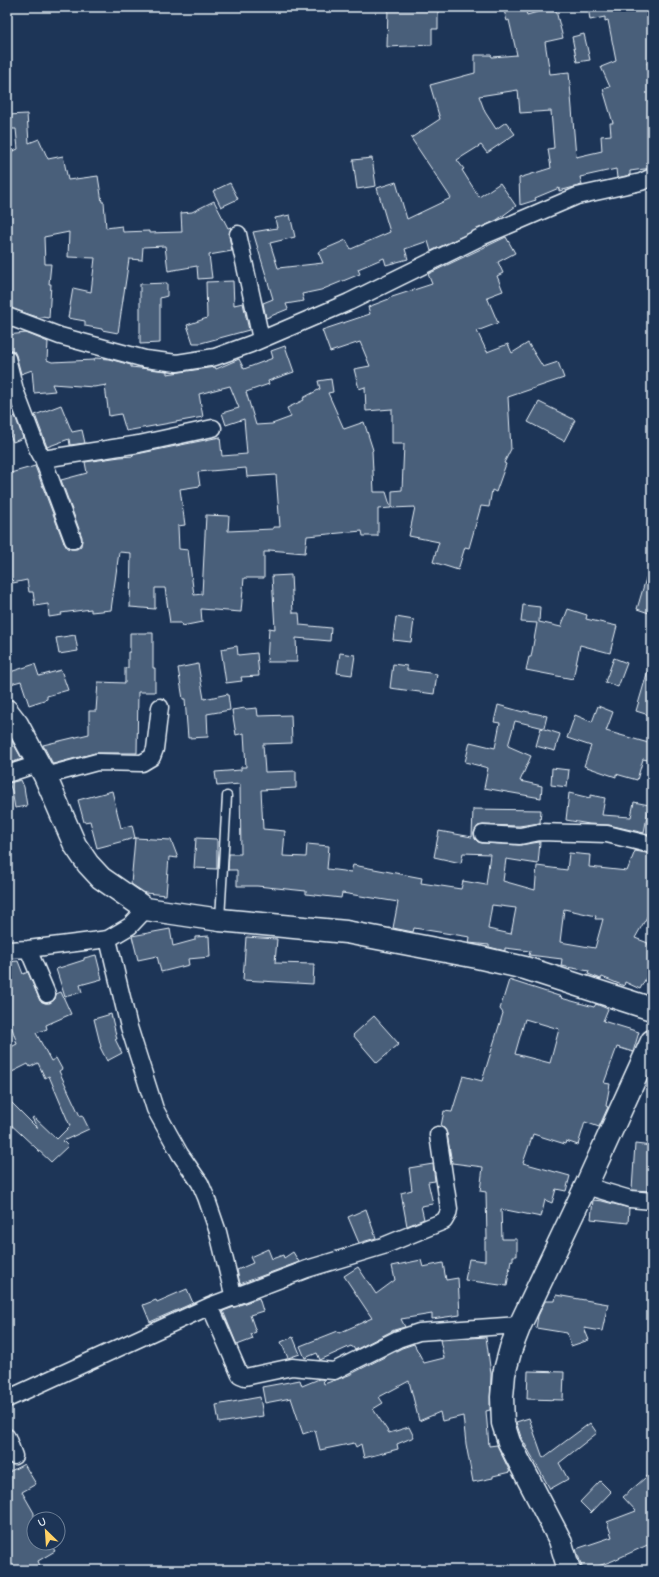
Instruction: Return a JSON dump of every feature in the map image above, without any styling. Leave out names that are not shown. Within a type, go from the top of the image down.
[{"type":"street","points":[[7,316],[60,336],[130,356],[177,363],[215,357],[349,302],[481,237],[577,196],[641,182],[652,177]]},
{"type":"street","points":[[238,234],[261,339]]},
{"type":"street","points":[[7,358],[15,390],[37,448],[43,459],[73,540]]},
{"type":"street","points":[[43,459],[139,444],[213,428]]},
{"type":"street","points":[[7,774],[97,762],[128,763],[147,760],[152,757],[155,749],[160,707]]},
{"type":"street","points":[[7,711],[17,724],[42,770],[75,845],[88,864],[101,878],[146,909],[220,920],[346,932],[477,957],[525,968],[652,1009]]},
{"type":"street","points":[[483,834],[520,836],[540,832],[607,834],[652,845]]},
{"type":"street","points":[[7,950],[28,949],[108,938],[130,926],[146,909]]},
{"type":"street","points":[[108,938],[129,1027],[155,1110],[180,1154],[200,1183],[206,1197],[218,1232],[234,1298]]},
{"type":"street","points":[[28,949],[47,994]]},
{"type":"street","points":[[570,1570],[560,1540],[509,1442],[503,1423],[502,1397],[504,1374],[511,1348],[520,1325],[586,1186],[652,1041]]},
{"type":"street","points":[[7,1399],[210,1306],[307,1269],[383,1246],[444,1221],[449,1209],[438,1136]]},
{"type":"street","points":[[586,1186],[630,1199],[652,1201]]},
{"type":"street","points":[[210,1306],[240,1375],[244,1377],[292,1366],[334,1371],[398,1339],[419,1332],[520,1325]]},
{"type":"street","points":[[7,1437],[14,1456]]},
{"type":"lane","points":[[220,920],[227,796]]},
{"type":"building","points":[[388,7],[438,7],[438,29],[432,29],[432,45],[387,47]]},
{"type":"building","points":[[503,7],[525,7],[527,15],[555,7],[563,38],[545,42],[550,74],[569,72],[576,157],[602,151],[601,136],[611,135],[610,123],[613,123],[603,89],[610,87],[601,67],[616,61],[608,20],[605,21],[605,17],[590,20],[588,7],[652,7],[652,61],[647,63],[649,69],[647,70],[652,86],[652,168],[630,171],[630,175],[617,178],[616,169],[580,177],[582,185],[559,191],[559,188],[535,198],[536,200],[520,205],[519,178],[551,168],[548,149],[554,148],[551,111],[520,113],[518,90],[479,96],[485,112],[496,129],[506,122],[515,134],[487,153],[481,145],[457,160],[464,169],[462,170],[479,197],[500,183],[516,206],[497,220],[431,251],[428,241],[405,249],[408,259],[386,265],[384,258],[358,269],[360,274],[321,290],[302,294],[304,301],[286,304],[288,309],[266,318],[263,303],[273,299],[253,232],[277,228],[275,218],[290,215],[295,237],[270,243],[278,268],[323,263],[318,252],[346,240],[351,249],[390,232],[377,188],[396,182],[407,219],[451,198],[411,138],[440,119],[430,85],[475,73],[475,55],[491,55],[492,57],[517,55],[509,20],[507,21]]},
{"type":"building","points":[[584,34],[590,60],[577,62],[572,37]]},
{"type":"building","points":[[27,114],[29,143],[39,139],[48,159],[63,156],[68,180],[98,176],[102,202],[104,202],[106,228],[122,226],[123,232],[182,232],[181,213],[192,212],[214,201],[228,228],[231,227],[229,236],[232,251],[209,255],[212,278],[198,279],[197,266],[168,271],[165,246],[143,247],[142,260],[129,259],[118,333],[85,326],[85,321],[68,318],[73,288],[91,292],[95,258],[68,257],[69,232],[44,237],[45,264],[51,264],[49,284],[51,284],[49,318],[34,316],[7,307],[7,197],[11,196],[7,176],[7,154],[18,149],[16,129],[7,129],[7,115]]},
{"type":"building","points":[[372,158],[376,186],[357,189],[353,160]]},
{"type":"building","points":[[230,183],[238,199],[221,207],[213,191]]},
{"type":"building","points":[[506,237],[515,253],[498,262],[503,273],[497,276],[503,291],[487,297],[498,323],[477,331],[487,352],[508,344],[512,353],[528,343],[543,367],[558,362],[564,378],[508,397],[511,449],[504,463],[506,464],[496,492],[492,490],[489,507],[481,506],[469,548],[465,547],[458,570],[433,562],[439,542],[409,536],[415,507],[392,508],[392,491],[402,490],[404,444],[392,444],[392,409],[366,411],[365,387],[359,389],[354,369],[370,366],[360,342],[330,352],[322,330],[370,314],[368,307],[389,298],[432,284],[428,274]]},
{"type":"building","points":[[233,281],[234,305],[243,303],[249,330],[201,343],[193,343],[187,325],[207,318],[206,282]]},
{"type":"building","points":[[167,283],[167,296],[160,298],[160,343],[140,344],[140,284]]},
{"type":"building","points":[[26,333],[48,342],[47,360],[52,362],[94,360],[95,358],[109,359],[131,365],[131,367],[167,371],[167,374],[215,367],[216,369],[239,359],[244,369],[273,358],[271,351],[285,346],[294,372],[268,381],[269,384],[246,392],[256,425],[272,424],[291,417],[287,408],[304,400],[303,398],[320,389],[318,381],[331,379],[333,392],[328,393],[344,429],[364,422],[373,450],[374,492],[386,492],[391,508],[378,509],[378,536],[363,536],[362,531],[307,536],[305,553],[269,550],[269,552],[264,552],[264,578],[244,578],[241,612],[201,609],[202,622],[182,626],[181,623],[170,623],[165,588],[155,588],[155,609],[130,607],[131,553],[119,552],[111,610],[91,612],[91,609],[61,613],[62,615],[49,617],[48,604],[35,606],[33,592],[29,592],[27,580],[13,583],[12,579],[7,581],[7,474],[35,466],[64,543],[67,548],[77,549],[81,546],[82,537],[61,480],[87,473],[85,462],[133,456],[132,455],[220,437],[222,456],[247,454],[244,419],[226,425],[222,413],[239,408],[230,386],[199,394],[203,417],[126,431],[121,414],[109,416],[105,386],[107,385],[94,387],[52,384],[55,391],[34,393],[32,370],[21,374],[14,351],[7,349],[7,335]],"holes":[[[246,468],[247,477],[276,475],[280,527],[273,527],[273,529],[228,531],[229,516],[206,515],[202,594],[194,595],[188,550],[179,549],[178,526],[185,525],[180,489],[200,486],[198,472]]]},
{"type":"building","points":[[539,402],[575,420],[564,441],[528,422]]},
{"type":"building","points":[[61,405],[72,432],[82,430],[85,443],[70,445],[69,439],[47,447],[35,415]]},
{"type":"building","points":[[15,416],[23,438],[13,442],[7,428],[7,419]]},
{"type":"building","points":[[649,568],[652,569],[652,614],[637,609]]},
{"type":"building","points":[[291,575],[293,613],[299,613],[300,625],[331,628],[330,641],[296,638],[297,662],[267,662],[269,628],[275,629],[272,576]]},
{"type":"building","points":[[523,605],[540,607],[539,622],[561,627],[568,609],[587,615],[586,619],[617,626],[610,653],[580,645],[573,679],[526,670],[529,657],[531,657],[537,623],[521,622]]},
{"type":"building","points":[[396,617],[414,620],[411,642],[393,640]]},
{"type":"building","points":[[130,633],[153,633],[155,692],[138,692],[137,753],[95,753],[53,764],[43,745],[89,734],[89,711],[96,711],[98,682],[125,683],[125,668],[128,668],[128,652],[130,652]]},
{"type":"building","points":[[75,635],[78,651],[59,654],[56,638]]},
{"type":"building","points":[[237,646],[238,655],[257,653],[259,676],[241,677],[242,681],[226,683],[221,649]]},
{"type":"building","points":[[340,653],[355,655],[352,675],[337,673]]},
{"type":"building","points":[[614,658],[627,663],[618,687],[605,682]]},
{"type":"building","points":[[35,664],[39,676],[61,670],[68,690],[47,696],[47,699],[29,705],[21,681],[7,685],[7,673]]},
{"type":"building","points":[[198,664],[204,699],[228,694],[230,710],[207,714],[208,737],[188,738],[185,699],[183,699],[178,668]]},
{"type":"building","points":[[393,664],[407,666],[407,670],[437,674],[434,694],[390,688]]},
{"type":"building","points":[[649,667],[652,667],[652,716],[636,711]]},
{"type":"building","points":[[498,705],[523,712],[547,716],[544,728],[515,721],[508,746],[531,756],[520,781],[542,786],[541,798],[484,788],[488,768],[465,762],[470,742],[495,748],[500,723],[494,722]]},
{"type":"building","points":[[598,706],[613,712],[606,731],[652,744],[652,761],[643,759],[637,780],[616,774],[616,777],[584,766],[591,746],[567,738],[575,715],[592,722]]},
{"type":"building","points":[[257,708],[258,716],[291,715],[292,743],[263,744],[265,772],[296,771],[296,788],[261,790],[263,829],[285,831],[283,856],[306,857],[307,844],[329,846],[327,869],[351,872],[353,865],[422,878],[421,883],[461,889],[463,881],[486,885],[490,854],[463,853],[461,863],[434,857],[439,831],[472,837],[473,809],[541,810],[540,823],[519,826],[483,825],[478,826],[474,833],[475,839],[482,843],[519,845],[540,842],[538,864],[506,859],[503,881],[535,890],[537,866],[567,870],[569,853],[590,855],[589,867],[627,871],[635,851],[652,854],[652,908],[635,938],[648,943],[648,945],[652,947],[652,967],[640,989],[625,982],[624,986],[602,977],[601,979],[588,974],[589,971],[561,966],[562,959],[529,955],[530,951],[505,948],[505,951],[489,947],[489,945],[469,943],[470,937],[414,928],[413,932],[393,928],[398,902],[342,893],[341,898],[306,894],[306,891],[257,886],[237,886],[237,870],[228,870],[229,854],[241,854],[240,784],[217,786],[215,772],[241,770],[241,767],[246,767],[244,733],[236,735],[232,710]],"holes":[[[492,905],[516,908],[511,934],[488,929]],[[564,909],[596,916],[595,919],[603,919],[595,948],[560,942]]]},
{"type":"building","points":[[541,728],[560,734],[555,751],[536,746]]},
{"type":"building","points":[[7,732],[22,759],[7,764]]},
{"type":"building","points":[[552,768],[569,770],[567,787],[551,785]]},
{"type":"building","points":[[21,780],[24,787],[27,806],[15,808],[9,783]]},
{"type":"building","points":[[112,791],[121,828],[132,825],[135,838],[97,848],[90,821],[84,822],[78,800]]},
{"type":"building","points":[[569,793],[590,798],[590,795],[605,798],[602,815],[631,817],[634,802],[649,805],[644,833],[609,825],[589,824],[566,820]]},
{"type":"building","points":[[135,838],[171,840],[178,858],[169,857],[166,895],[145,893],[131,884]]},
{"type":"building","points":[[196,838],[217,839],[217,869],[194,868]]},
{"type":"building","points":[[170,929],[173,946],[195,940],[195,937],[209,936],[210,957],[188,959],[189,965],[161,972],[157,956],[138,960],[132,936]]},
{"type":"building","points":[[246,937],[277,939],[275,963],[314,964],[313,984],[243,980]]},
{"type":"building","points":[[96,955],[102,979],[80,985],[82,992],[65,997],[56,969]]},
{"type":"building","points":[[18,961],[23,974],[28,972],[40,1001],[50,1003],[55,999],[56,994],[61,992],[71,1014],[46,1025],[47,1029],[36,1033],[51,1061],[56,1058],[62,1069],[59,1071],[80,1116],[82,1115],[89,1129],[63,1141],[68,1146],[51,1162],[7,1121],[7,1098],[38,1129],[32,1118],[34,1117],[57,1139],[70,1126],[49,1076],[45,1078],[38,1063],[30,1067],[28,1064],[10,1073],[7,1066],[7,1049],[17,1044],[7,1012],[7,962]]},
{"type":"building","points":[[509,980],[562,997],[561,998],[594,1007],[596,1004],[608,1009],[603,1021],[639,1032],[633,1052],[617,1047],[604,1083],[610,1084],[606,1106],[608,1107],[599,1127],[585,1122],[578,1145],[566,1141],[565,1144],[533,1134],[523,1163],[570,1176],[566,1191],[556,1189],[552,1203],[545,1200],[541,1217],[501,1209],[502,1239],[517,1239],[517,1256],[513,1256],[513,1261],[511,1260],[507,1286],[465,1280],[469,1259],[485,1261],[485,1239],[487,1239],[486,1192],[480,1191],[483,1167],[452,1163],[447,1134],[445,1129],[441,1126],[444,1111],[452,1112],[463,1076],[482,1081],[503,1013],[500,1009]],"holes":[[[525,1019],[559,1029],[550,1063],[515,1054]]]},
{"type":"building","points":[[111,1014],[117,1039],[115,1039],[122,1053],[107,1061],[100,1047],[94,1019]]},
{"type":"building","points":[[374,1016],[399,1044],[377,1063],[353,1035]]},
{"type":"building","points":[[635,1144],[652,1146],[652,1191],[632,1190]]},
{"type":"building","points":[[433,1164],[435,1181],[428,1182],[433,1204],[421,1206],[424,1219],[407,1226],[401,1193],[412,1190],[409,1168]]},
{"type":"building","points":[[593,1200],[629,1208],[628,1223],[591,1219]]},
{"type":"building","points":[[366,1209],[376,1238],[359,1243],[348,1217]]},
{"type":"building","points":[[268,1249],[272,1259],[283,1255],[284,1258],[293,1252],[299,1262],[240,1284],[237,1270],[253,1263],[250,1257]]},
{"type":"building","points":[[421,1260],[423,1267],[443,1263],[446,1280],[458,1278],[460,1315],[432,1319],[432,1314],[401,1319],[405,1327],[394,1330],[355,1350],[351,1346],[320,1360],[317,1353],[305,1358],[300,1346],[338,1331],[339,1333],[372,1318],[344,1276],[358,1267],[376,1294],[395,1280],[392,1266]]},
{"type":"building","points":[[187,1289],[193,1303],[150,1322],[143,1305],[156,1300],[157,1302]]},
{"type":"building","points":[[556,1295],[608,1304],[602,1331],[584,1328],[589,1340],[571,1346],[567,1333],[536,1328],[538,1316],[545,1301],[555,1301]]},
{"type":"building","points":[[259,1298],[263,1311],[250,1315],[256,1332],[251,1334],[253,1339],[237,1345],[223,1311]]},
{"type":"building","points":[[293,1337],[300,1354],[288,1358],[281,1342]]},
{"type":"building","points":[[486,1337],[491,1374],[490,1410],[486,1411],[489,1446],[497,1445],[510,1472],[493,1476],[493,1478],[473,1482],[466,1444],[463,1416],[442,1421],[440,1412],[419,1421],[409,1381],[379,1397],[383,1403],[373,1409],[389,1433],[409,1427],[414,1437],[397,1444],[398,1449],[364,1458],[361,1444],[356,1447],[354,1443],[320,1450],[315,1430],[303,1434],[291,1398],[265,1403],[262,1387],[300,1380],[302,1386],[319,1379],[323,1379],[324,1384],[349,1375],[402,1348],[414,1344],[424,1363],[444,1358],[440,1340]]},
{"type":"building","points":[[528,1371],[564,1372],[563,1400],[527,1399]]},
{"type":"building","points":[[260,1397],[263,1416],[219,1423],[216,1405]]},
{"type":"building","points":[[529,1418],[543,1458],[590,1423],[597,1433],[559,1463],[568,1479],[550,1489],[521,1437],[516,1422]]},
{"type":"building","points":[[24,1464],[36,1484],[22,1492],[33,1511],[26,1511],[26,1551],[55,1551],[38,1561],[40,1566],[32,1570],[7,1570],[7,1473]]},
{"type":"building","points":[[652,1472],[652,1543],[612,1561],[588,1570],[583,1570],[576,1549],[612,1537],[607,1522],[636,1511],[623,1497]]},
{"type":"building","points":[[600,1481],[611,1492],[591,1513],[580,1502]]}]
